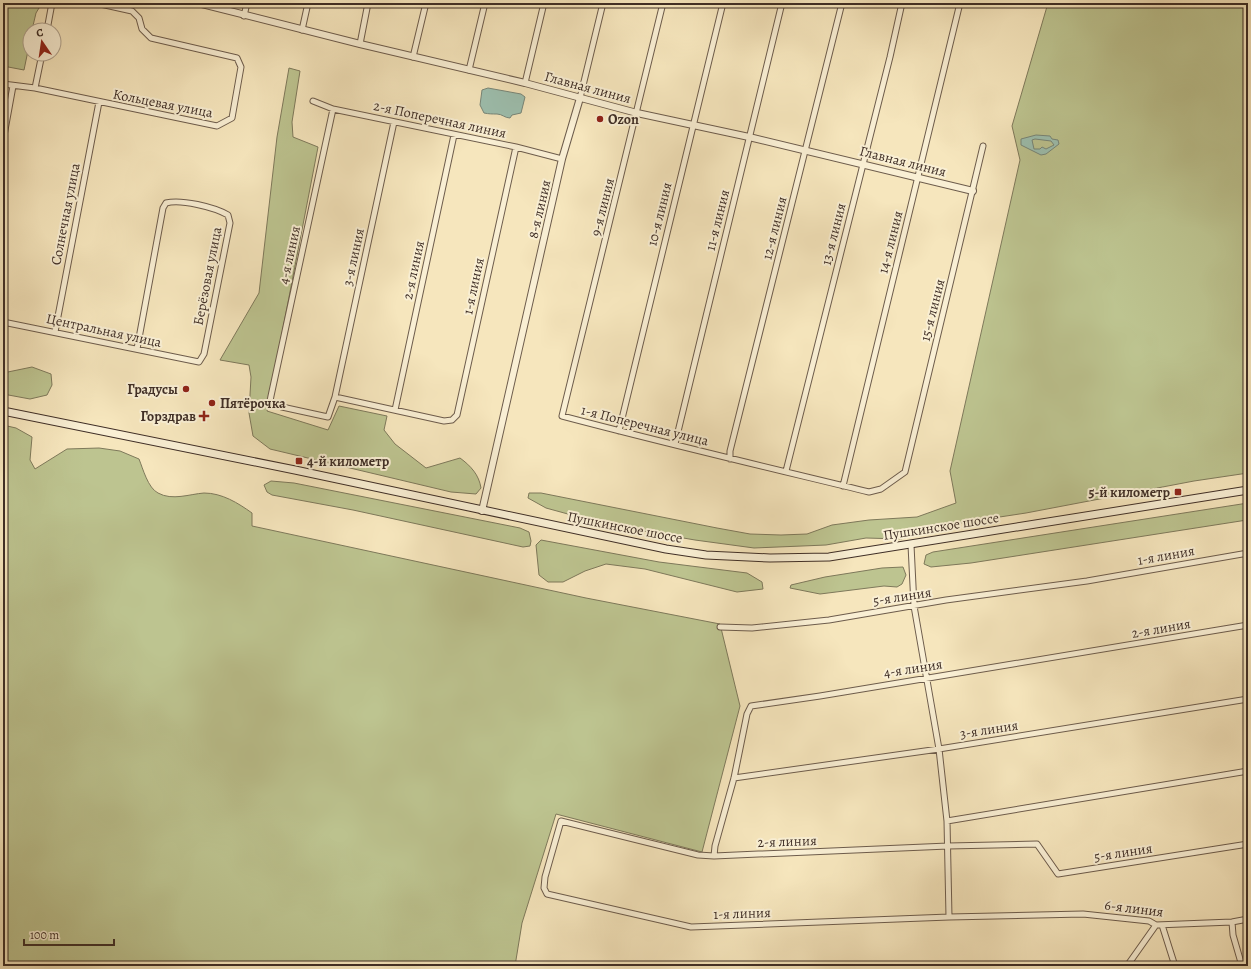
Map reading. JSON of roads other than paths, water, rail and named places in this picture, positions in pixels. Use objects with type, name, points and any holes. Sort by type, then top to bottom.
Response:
[{"type":"main road","name":"Пушкинское шоссе","points":[[3,411],[295,470],[659,548],[706,555],[770,558],[829,557],[1248,490]]},
{"type":"street","points":[[48,22],[52,3]]},
{"type":"street","name":"Кольцевая улица","points":[[3,84],[36,88],[216,126],[232,118],[241,68],[237,58],[151,38],[142,29],[139,18],[132,11],[96,3]]},
{"type":"street","name":"Главная линия","points":[[198,3],[244,16],[524,83],[637,113],[749,137],[973,191]]},
{"type":"street","points":[[244,16],[247,3]]},
{"type":"street","points":[[302,30],[308,3]]},
{"type":"street","points":[[360,44],[368,3]]},
{"type":"street","points":[[413,57],[426,3]]},
{"type":"street","points":[[469,70],[485,3]]},
{"type":"street","points":[[524,83],[544,3]]},
{"type":"street","name":"8-я линия","points":[[482,511],[562,159],[580,98],[603,3]]},
{"type":"street","name":"9-я линия","points":[[562,416],[663,3]]},
{"type":"street","name":"10-я линия","points":[[619,431],[723,3]]},
{"type":"street","name":"11-я линия","points":[[675,444],[782,3]]},
{"type":"street","name":"12-я линия","points":[[730,459],[732,443],[842,3]]},
{"type":"street","name":"13-я линия","points":[[786,471],[902,3]]},
{"type":"street","name":"14-я линия","points":[[843,486],[960,3]]},
{"type":"street","points":[[36,88],[41,62]]},
{"type":"street","points":[[3,141],[13,86]]},
{"type":"street","name":"2-я Поперечная линия","points":[[313,101],[333,109],[516,147],[562,159]]},
{"type":"street","name":"Солнечная улица","points":[[55,332],[100,102]]},
{"type":"street","name":"4-я линия","points":[[274,405],[270,402],[271,396],[333,109]]},
{"type":"street","name":"3-я линия","points":[[274,405],[328,417],[335,397],[394,122]]},
{"type":"street","name":"2-я линия","points":[[394,410],[454,135]]},
{"type":"street","name":"15-я линия","points":[[899,478],[905,472],[983,146]]},
{"type":"street","name":"1-я линия","points":[[394,410],[444,421],[452,420],[457,415],[516,147]]},
{"type":"street","name":"Берёзовая улица","points":[[137,349],[163,208],[166,203],[174,201],[220,210],[228,215],[230,223],[204,354],[199,362]]},
{"type":"street","name":"Центральная улица","points":[[3,322],[199,362]]},
{"type":"street","points":[[335,397],[394,410]]},
{"type":"street","name":"1-я Поперечная улица","points":[[562,416],[675,444],[723,458],[786,471],[869,492],[881,489],[899,478]]},
{"type":"street","points":[[911,545],[914,606],[939,749],[947,821],[949,917]]},
{"type":"street","name":"1-я линия","points":[[1087,581],[1248,553]]},
{"type":"street","name":"5-я линия","points":[[720,627],[752,628],[791,624],[1087,581]]},
{"type":"street","name":"2-я линия","points":[[1078,654],[1248,625]]},
{"type":"street","name":"4-я линия","points":[[734,778],[747,714],[751,706],[1078,654]]},
{"type":"street","name":"3-я линия","points":[[734,778],[939,749],[1248,699]]},
{"type":"street","points":[[947,821],[1248,771]]},
{"type":"street","points":[[714,856],[715,846],[734,778]]},
{"type":"street","name":"2-я линия","points":[[561,821],[698,855],[714,856],[948,846],[1017,845]]},
{"type":"street","name":"1-я линия","points":[[561,821],[545,877],[544,888],[547,894],[691,927],[949,917],[1017,916]]},
{"type":"street","name":"5-я линия","points":[[1017,845],[1037,844],[1058,874],[1248,844]]},
{"type":"street","name":"6-я линия","points":[[1017,916],[1083,914],[1149,921],[1156,925],[1232,922],[1248,918]]},
{"type":"street","points":[[1232,922],[1233,935],[1242,966]]},
{"type":"street","points":[[1127,966],[1156,925]]},
{"type":"street","points":[[1162,925],[1175,966]]},
{"type":"place","name":"Ozon","points":[[600,119]]},
{"type":"place","name":"Градусы","points":[[186,389]]},
{"type":"place","name":"Пятёрочка","points":[[212,403]]},
{"type":"place","name":"Горздрав","points":[[204,416]]},
{"type":"place","name":"4-й километр","points":[[299,461]]},
{"type":"place","name":"5-й километр","points":[[1178,492]]}]
